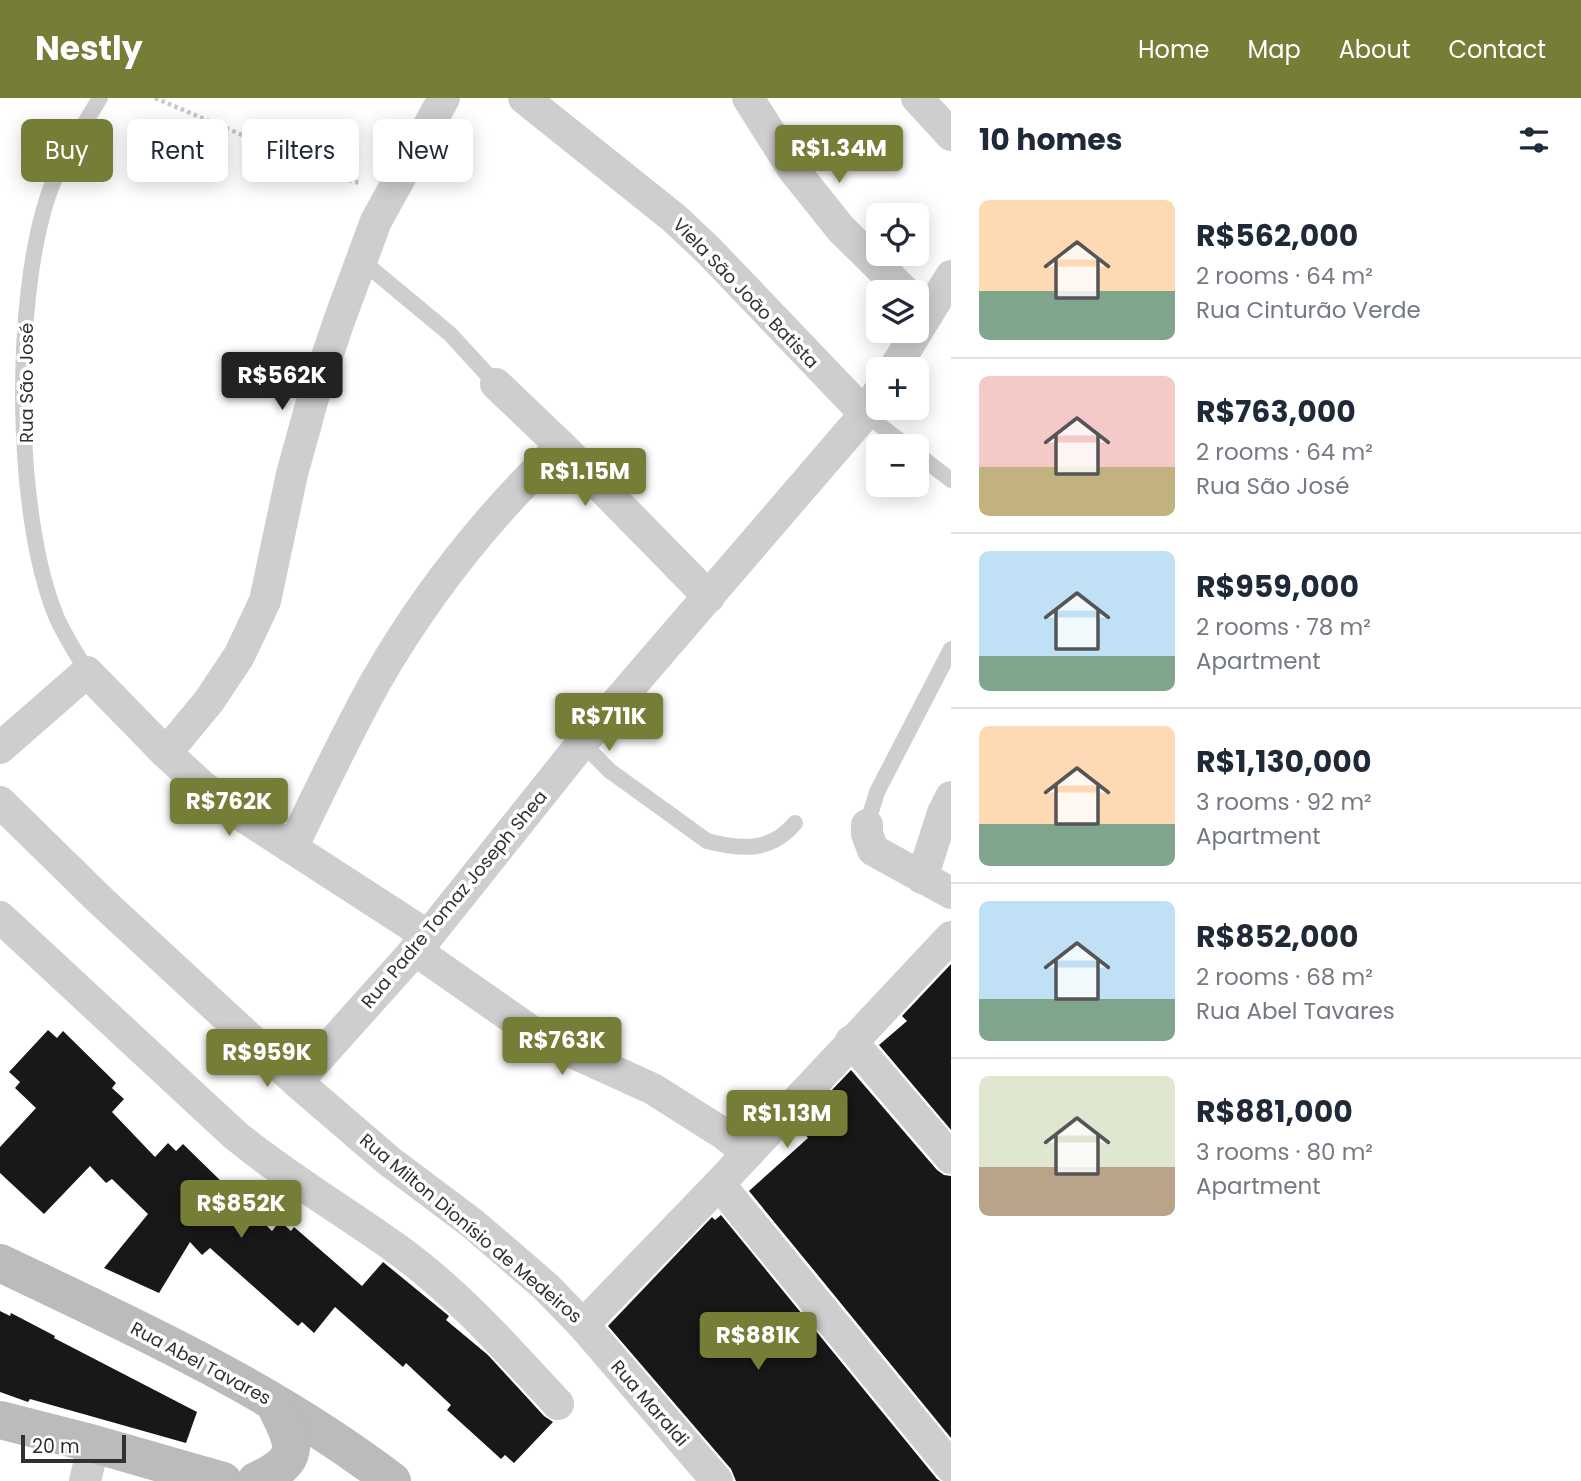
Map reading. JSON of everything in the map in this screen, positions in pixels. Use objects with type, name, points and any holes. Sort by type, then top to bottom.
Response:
[{"type":"main road","name":"Rua Abel Tavares","points":[[0,1263],[170,1344],[274,1403],[377,1477]]},
{"type":"main road","points":[[256,1481],[283,1467],[290,1452],[290,1434],[274,1403]]},
{"type":"main road","points":[[0,1420],[223,1481]]},
{"type":"street","points":[[166,753],[209,701],[239,656],[265,601],[281,524],[313,398],[361,260],[376,221],[444,98]]},
{"type":"street","name":"Viela São João Batista","points":[[524,98],[674,218],[866,397]]},
{"type":"street","points":[[748,98],[793,169],[841,229],[893,280]]},
{"type":"street","points":[[918,98],[951,135]]},
{"type":"street","points":[[929,302],[951,276]]},
{"type":"street","points":[[496,384],[561,446],[709,597]]},
{"type":"street","name":"Rua Padre Tomaz Joseph Shea","points":[[297,1082],[421,943],[582,743],[866,410]]},
{"type":"street","points":[[292,848],[335,759],[394,651],[492,516],[561,446]]},
{"type":"street","points":[[0,748],[87,672]]},
{"type":"street","name":"Rua São José","points":[[87,672],[201,785],[421,943],[541,1038],[653,1089],[724,1134],[748,1153]]},
{"type":"street","points":[[922,878],[943,813],[951,797]]},
{"type":"street","name":"Rua Milton Dionísio de Medeiros","points":[[0,802],[101,901],[297,1082],[389,1161],[511,1256],[583,1325],[951,937]]},
{"type":"street","points":[[867,825],[867,834],[873,850],[951,893]]},
{"type":"street","points":[[0,917],[256,1152],[397,1249],[446,1287],[558,1404]]},
{"type":"street","points":[[852,1041],[951,1158]]},
{"type":"street","points":[[719,1184],[951,1467]]},
{"type":"street","name":"Rua Maraldi","points":[[583,1325],[717,1481]]},
{"type":"street","points":[[85,1481],[94,1444]]},
{"type":"lane","name":"Rua São José","points":[[87,672],[56,616],[41,563],[30,501],[24,422],[24,336],[35,246],[48,194],[100,98]]},
{"type":"lane","points":[[361,260],[450,334],[496,384]]},
{"type":"lane","points":[[885,420],[897,434]]},
{"type":"lane","points":[[929,463],[951,480]]},
{"type":"lane","points":[[867,825],[877,792],[951,649]]},
{"type":"lane","points":[[582,743],[610,771],[707,841],[725,846],[765,844],[782,838],[795,823]]},
{"type":"path","points":[[155,98],[351,181],[393,188]]},
{"type":"building","points":[[951,964],[951,1130],[879,1045],[907,1021],[902,1016]]},
{"type":"building","points":[[48,1030],[57,1038],[63,1031],[116,1083],[112,1088],[124,1099],[112,1112],[155,1157],[168,1143],[176,1151],[183,1144],[272,1231],[280,1221],[291,1231],[294,1227],[362,1286],[383,1262],[449,1316],[446,1320],[488,1355],[544,1416],[553,1422],[514,1463],[505,1455],[501,1459],[447,1410],[451,1405],[406,1363],[403,1367],[335,1307],[314,1333],[302,1322],[298,1326],[210,1248],[202,1255],[190,1242],[159,1293],[104,1268],[148,1214],[112,1179],[106,1183],[90,1166],[44,1214],[0,1173],[0,1147],[36,1108],[15,1088],[20,1082],[9,1072]]},
{"type":"building","points":[[851,1070],[937,1170],[951,1176],[951,1438],[749,1191],[808,1138],[803,1131],[821,1117],[814,1109]]},
{"type":"building","points":[[721,1215],[940,1481],[736,1481],[731,1469],[608,1326],[712,1217],[715,1220]]},
{"type":"building","points":[[0,1311],[10,1316],[11,1313],[197,1412],[186,1443],[30,1399],[28,1402],[0,1392]]}]
